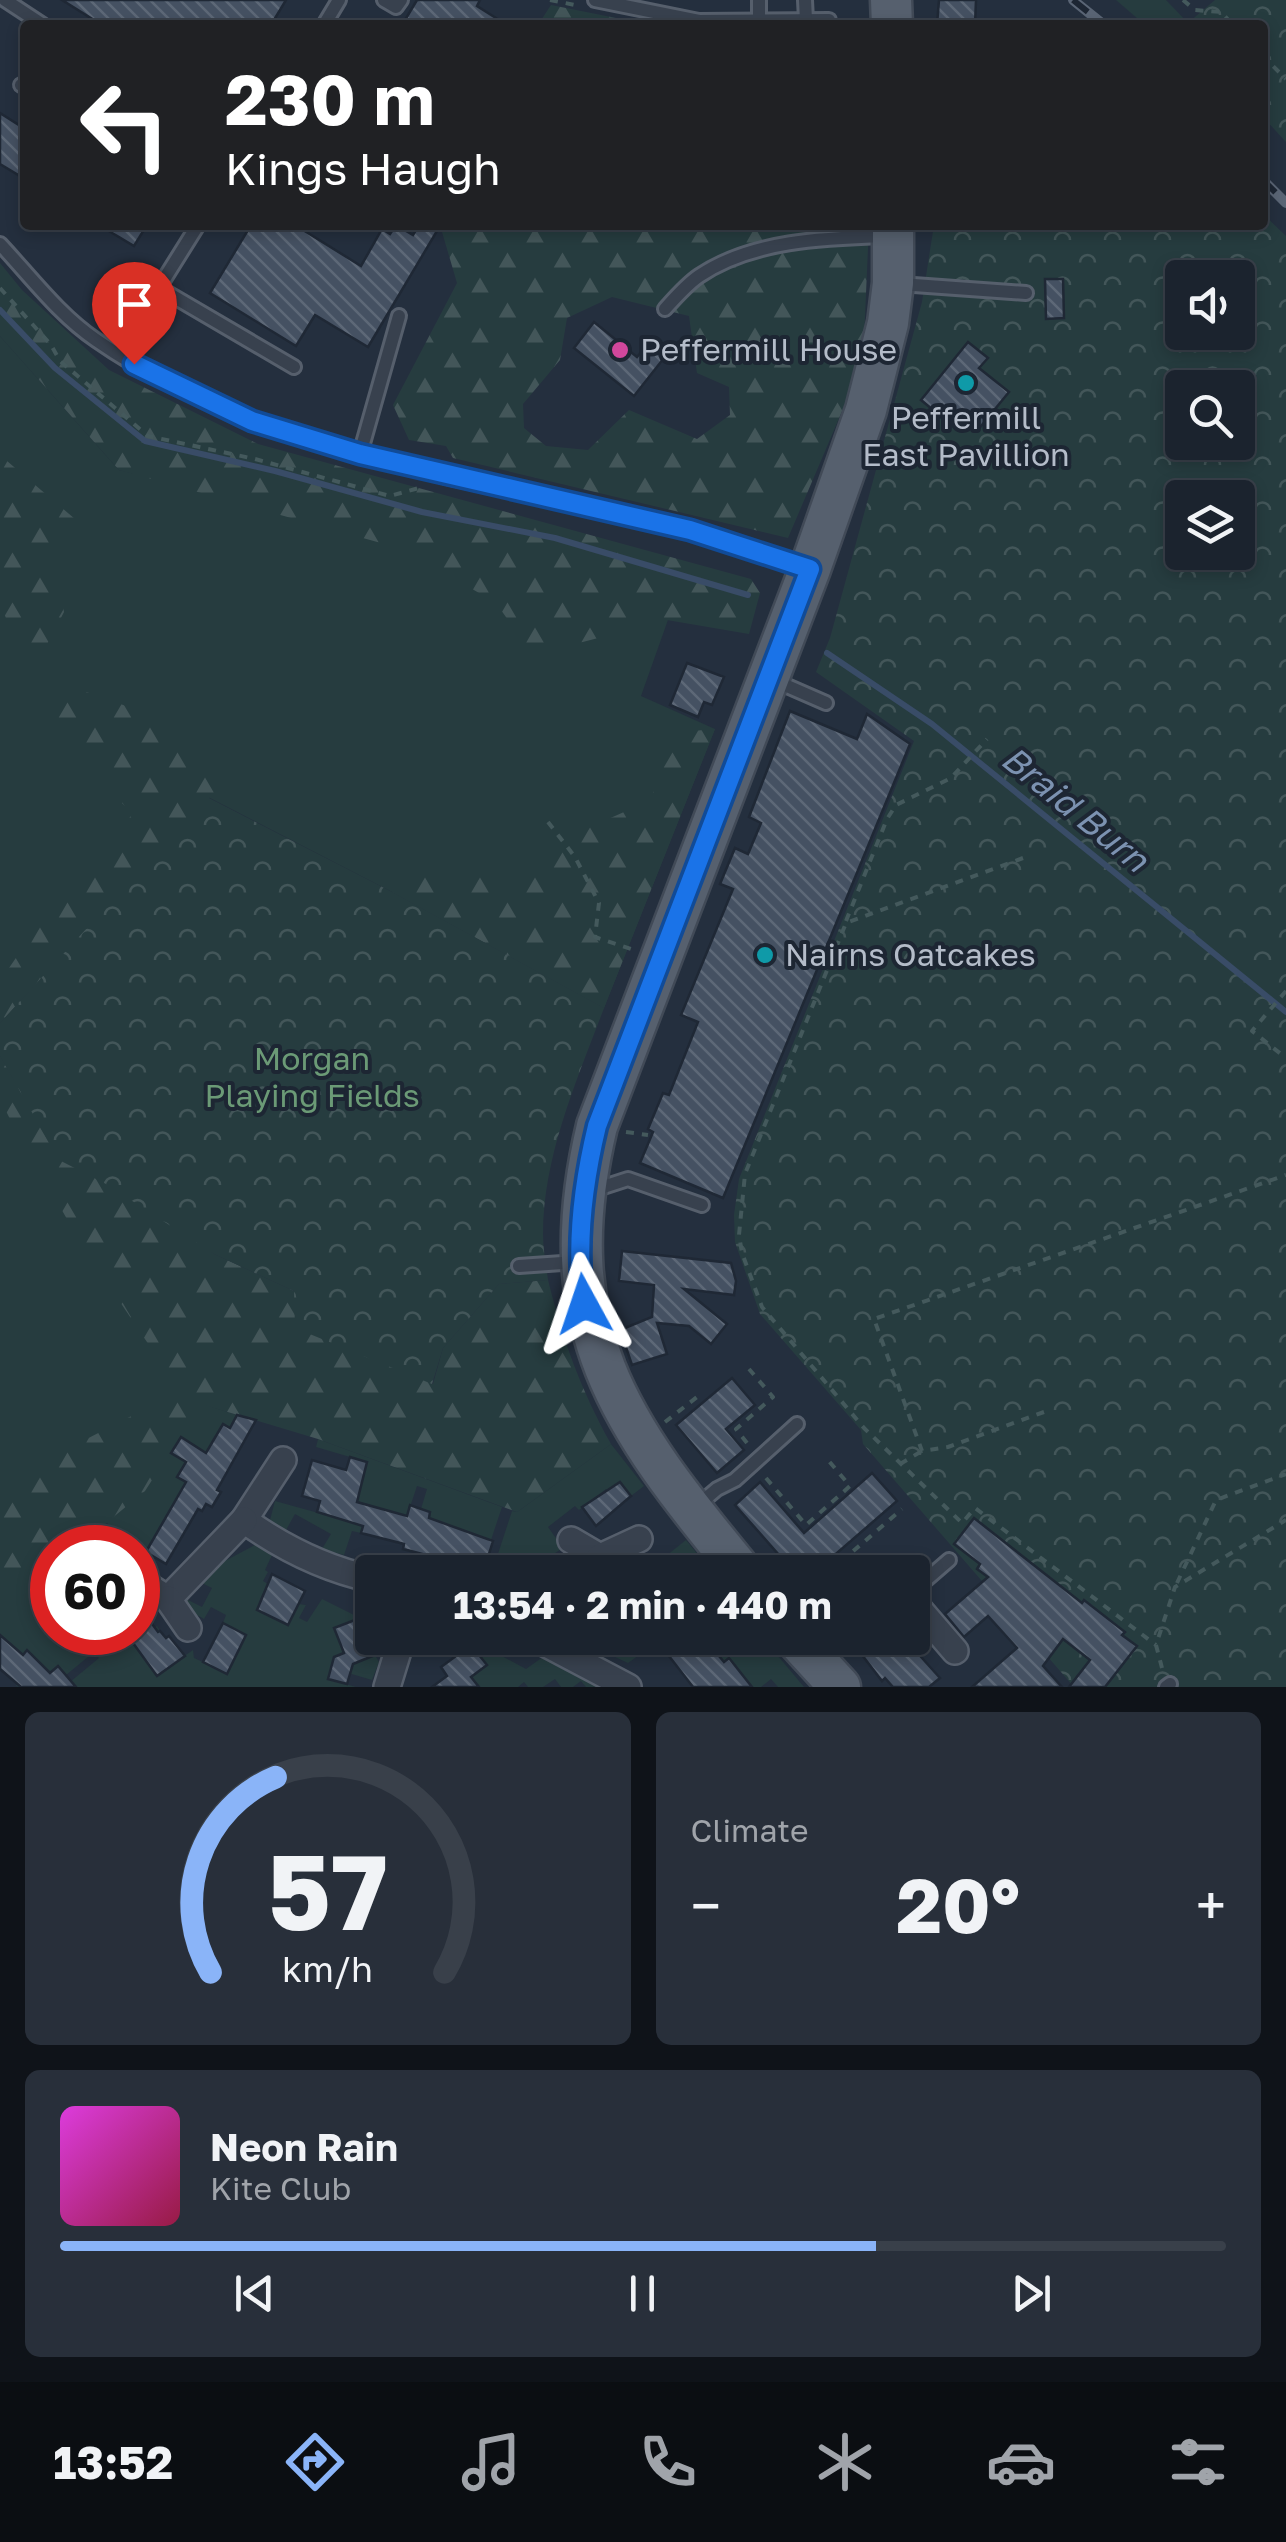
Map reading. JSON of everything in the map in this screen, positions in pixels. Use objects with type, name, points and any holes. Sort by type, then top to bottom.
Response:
[{"type":"main road","points":[[728,1555],[642,1440],[599,1355],[586,1314],[580,1262],[584,1193],[597,1126],[810,569],[866,410],[888,323],[893,231]]},
{"type":"main road","points":[[811,1655],[840,1687]]},
{"type":"street","points":[[168,1599],[244,1520],[284,1460]]},
{"type":"street","points":[[244,1520],[322,1564],[355,1573]]},
{"type":"street","points":[[612,1555],[639,1538]]},
{"type":"street","points":[[570,1540],[586,1555]]},
{"type":"street","points":[[160,1594],[188,1628]]},
{"type":"street","points":[[930,1622],[956,1650]]},
{"type":"street","points":[[386,1687],[396,1655]]},
{"type":"street","points":[[574,1655],[628,1687]]},
{"type":"lane","points":[[5,0],[35,20]]},
{"type":"lane","points":[[384,0],[396,7],[401,0]]},
{"type":"lane","points":[[595,0],[694,20]]},
{"type":"lane","points":[[759,0],[759,20],[828,20]]},
{"type":"lane","points":[[805,0],[806,20]]},
{"type":"lane","points":[[118,354],[195,230]]},
{"type":"lane","points":[[664,308],[698,276],[742,255],[797,242],[893,231]]},
{"type":"lane","points":[[0,244],[58,307],[94,339],[189,392],[252,421],[360,454],[690,530],[810,569]]},
{"type":"lane","points":[[893,283],[1026,293]]},
{"type":"lane","points":[[159,288],[294,367]]},
{"type":"lane","points":[[360,454],[399,316]]},
{"type":"lane","points":[[768,678],[826,702]]},
{"type":"lane","points":[[584,1193],[628,1179],[702,1205]]},
{"type":"lane","points":[[518,1266],[580,1262]]},
{"type":"lane","points":[[692,1511],[797,1424]]},
{"type":"lane","points":[[930,1576],[949,1560]]},
{"type":"path","points":[[1184,0],[1195,10],[1221,12],[1228,20]]},
{"type":"path","points":[[1268,61],[1286,79]]},
{"type":"path","points":[[0,288],[52,345],[60,361],[148,436],[390,496],[424,487]]},
{"type":"path","points":[[987,739],[952,778],[896,805],[887,819],[744,1174],[742,1254],[762,1307],[864,1428],[962,1523],[974,1508],[1156,1645]]},
{"type":"path","points":[[548,822],[575,856],[599,903],[595,937],[660,958]]},
{"type":"path","points":[[846,922],[1023,858]]},
{"type":"path","points":[[1286,990],[1252,1031],[1286,1058]]},
{"type":"path","points":[[922,1451],[874,1319],[1286,1176]]},
{"type":"path","points":[[749,1369],[773,1397],[736,1429],[806,1525],[850,1486],[828,1460]]},
{"type":"path","points":[[642,1440],[697,1397]]},
{"type":"path","points":[[900,1464],[922,1451],[948,1447],[1044,1412]]},
{"type":"path","points":[[1168,1685],[1156,1645],[1175,1587],[1216,1500],[1286,1474]]},
{"type":"path","points":[[849,1555],[902,1509]]},
{"type":"path","points":[[1175,1587],[1286,1520]]},
{"type":"green space","points":[[1116,0],[1166,0],[1185,20],[1139,20]]},
{"type":"green space","points":[[1215,0],[1286,0],[1286,142],[1268,122],[1268,20],[1192,20]]},
{"type":"green space","points":[[551,5],[626,20],[541,20]]},
{"type":"green space","points":[[1268,219],[1286,236],[1286,1687],[1074,1687],[863,1444],[861,1430],[760,1314],[735,1242],[739,1179],[914,741],[816,672],[830,638],[922,302],[933,230],[1268,230]]},
{"type":"green space","points":[[441,230],[869,230],[863,362],[788,538],[453,458],[446,446],[409,440],[393,405],[457,283]],"holes":[[[612,297],[689,316],[697,373],[729,387],[730,415],[697,439],[629,410],[588,450],[546,446],[524,428],[523,404],[560,360],[567,318]]]},
{"type":"green space","points":[[0,263],[22,290],[109,370],[258,444],[751,579],[760,593],[749,634],[667,620],[533,655],[496,603],[406,550],[119,470],[0,336]]},
{"type":"green space","points":[[0,336],[119,470],[674,603],[641,696],[715,729],[604,1008],[208,797],[0,1023]]},
{"type":"green space","points":[[0,455],[82,525],[55,566],[64,612],[43,652],[15,641],[0,603]]},
{"type":"green space","points":[[78,689],[157,717],[221,785],[0,1023],[0,981],[71,878],[133,814],[64,745],[46,698]]},
{"type":"green space","points":[[715,729],[604,1008],[392,892],[390,870],[516,876],[570,836],[651,800],[670,733]]},
{"type":"green space","name":"Morgan Playing Fields","points":[[207,797],[604,1008],[563,1119],[549,1176],[543,1234],[548,1280],[499,1284],[443,1348],[432,1384],[295,1328],[294,1291],[214,1254],[106,1184],[59,1160],[0,1056],[0,1023]]},
{"type":"green space","points":[[0,1056],[200,1403],[237,1415],[230,1428],[222,1425],[206,1453],[180,1438],[171,1453],[189,1464],[177,1477],[186,1482],[160,1526],[30,1525],[30,1653],[27,1651],[23,1655],[0,1635]]},
{"type":"green space","points":[[0,1056],[15,1082],[214,1254],[294,1291],[433,1384],[443,1348],[499,1284],[548,1280],[574,1365],[611,1444],[517,1512],[318,1439],[201,1404],[145,1491],[104,1525],[30,1525],[30,1583],[23,1575],[0,1597],[0,1506],[73,1446],[180,1391],[83,1247],[0,1099]]},
{"type":"green space","points":[[318,1439],[502,1507],[491,1540],[463,1530],[454,1555],[442,1555],[449,1525],[429,1518],[430,1512],[421,1509],[427,1489],[417,1486],[398,1543],[391,1541],[398,1514],[361,1533],[352,1531],[344,1555],[322,1549],[331,1534],[295,1514],[286,1530],[270,1520],[275,1501],[333,1517],[367,1462],[316,1447]]},
{"type":"green space","points":[[611,1444],[644,1486],[631,1496],[621,1482],[613,1488],[624,1502],[620,1505],[606,1489],[579,1510],[575,1506],[548,1527],[563,1548],[552,1555],[498,1555],[512,1511],[517,1512]]},
{"type":"green space","points":[[686,1540],[698,1555],[667,1555]]},
{"type":"green space","points":[[255,1545],[272,1555],[263,1581],[268,1584],[260,1599],[306,1605],[299,1618],[307,1622],[322,1599],[355,1616],[355,1620],[335,1628],[344,1653],[338,1656],[350,1665],[375,1655],[379,1662],[372,1680],[331,1668],[328,1679],[356,1687],[64,1687],[99,1658],[96,1655],[142,1655],[156,1676],[193,1650],[194,1658],[227,1673],[246,1635],[223,1623],[226,1615],[211,1607],[204,1619],[192,1612],[186,1599],[202,1607],[212,1588],[200,1582],[225,1561]]},
{"type":"green space","points":[[32,1655],[90,1655],[66,1675],[59,1666],[50,1673],[45,1667],[20,1687],[16,1686],[37,1659]]},
{"type":"green space","points":[[500,1655],[526,1669],[549,1655],[603,1687],[586,1687],[581,1681],[573,1687],[561,1687],[555,1679],[543,1687],[528,1687],[524,1682],[518,1687],[479,1687],[471,1677],[487,1666],[480,1656]]},
{"type":"green space","points":[[611,1655],[639,1655],[628,1663]]},
{"type":"green space","points":[[713,1655],[777,1655],[804,1687],[778,1687],[771,1679],[761,1687],[733,1687],[725,1677],[737,1668],[729,1658],[696,1684]]},
{"type":"building","points":[[62,0],[286,0],[274,20],[94,20]]},
{"type":"building","points":[[417,0],[480,0],[477,6],[499,20],[405,20]]},
{"type":"building","points":[[939,0],[976,0],[975,20],[937,20]]},
{"type":"building","points":[[0,113],[20,126],[20,176],[0,164]]},
{"type":"building","points":[[107,230],[144,230],[134,246]]},
{"type":"building","points":[[248,230],[303,230],[361,266],[381,230],[390,234],[393,230],[404,230],[413,235],[416,230],[437,231],[368,347],[315,315],[296,346],[210,293]]},
{"type":"building","points":[[1045,279],[1063,279],[1064,318],[1046,319]]},
{"type":"building","points":[[594,322],[637,357],[648,344],[664,358],[634,396],[574,348]]},
{"type":"building","name":"Peffermill East Pavillion","points":[[968,342],[988,358],[979,368],[1009,392],[977,431],[951,410],[944,419],[921,400]]},
{"type":"building","points":[[687,663],[724,677],[712,705],[704,702],[698,717],[670,705]]},
{"type":"building","name":"Nairns Oatcakes","points":[[790,711],[857,739],[867,714],[910,744],[723,1198],[640,1163],[653,1132],[648,1129],[663,1093],[669,1095],[698,1022],[681,1015],[733,889],[720,884],[735,848],[748,854],[761,823],[749,817]]},
{"type":"building","points":[[622,1251],[731,1263],[736,1281],[734,1295],[684,1289],[727,1324],[711,1344],[689,1326],[657,1323],[667,1354],[632,1365],[620,1330],[652,1317],[654,1285],[619,1281]]},
{"type":"building","points":[[732,1378],[755,1405],[726,1429],[744,1450],[717,1473],[676,1425]]},
{"type":"building","points":[[237,1415],[256,1420],[217,1490],[221,1492],[212,1507],[206,1504],[202,1511],[198,1509],[166,1564],[160,1560],[160,1528],[186,1482],[177,1477],[186,1462],[171,1453],[181,1437],[206,1453],[223,1424],[230,1428]]},
{"type":"building","points":[[350,1457],[367,1462],[357,1502],[407,1516],[410,1505],[430,1512],[429,1518],[493,1541],[489,1555],[426,1555],[403,1549],[404,1544],[361,1533],[363,1526],[317,1512],[320,1501],[302,1496],[312,1460],[346,1470]]},
{"type":"building","points":[[872,1473],[897,1501],[835,1555],[779,1555],[735,1505],[760,1482],[804,1533]]},
{"type":"building","points":[[620,1482],[631,1496],[596,1526],[582,1507]]},
{"type":"building","points":[[974,1518],[1125,1632],[1122,1635],[1137,1646],[1105,1687],[1069,1687],[1090,1660],[1063,1639],[1043,1666],[1062,1687],[972,1687],[1017,1648],[988,1616],[964,1637],[945,1614],[988,1577],[977,1569],[980,1564],[954,1544]]},
{"type":"building","points":[[272,1574],[305,1591],[288,1625],[257,1610]]},
{"type":"building","points":[[355,1620],[355,1655],[375,1655],[353,1664],[347,1684],[328,1679],[334,1657],[344,1653],[334,1628]]},
{"type":"building","points":[[223,1623],[246,1635],[227,1674],[203,1662]]},
{"type":"building","points":[[160,1631],[185,1656],[157,1676],[142,1655],[160,1655]]},
{"type":"building","points":[[0,1635],[23,1655],[27,1650],[50,1673],[58,1666],[76,1687],[21,1687],[0,1669]]},
{"type":"building","points":[[457,1655],[479,1655],[487,1665],[471,1677],[479,1687],[432,1687],[447,1676],[441,1667]]},
{"type":"building","points":[[668,1655],[718,1655],[724,1662],[729,1658],[752,1687],[693,1687]]},
{"type":"building","points":[[862,1655],[919,1655],[940,1678],[929,1687],[893,1687],[885,1678],[882,1681]]},
{"type":"waterway","name":"Braid Burn","points":[[0,310],[55,368],[145,441],[275,471],[422,512],[555,538],[748,595]]},
{"type":"waterway","name":"Braid Burn","points":[[827,653],[932,724],[1286,1012]]},
{"type":"railway","points":[[1073,0],[1098,20]]},
{"type":"railway","points":[[1268,185],[1286,203]]},
{"type":"place","name":"Peffermill House","points":[[620,350]]},
{"type":"place","name":"Peffermill East Pavillion","points":[[966,383]]},
{"type":"place","name":"Nairns Oatcakes","points":[[765,955]]},
{"type":"route","points":[[134,364],[252,421],[360,454],[690,530],[810,569],[597,1126],[584,1193],[580,1262],[584,1304]]}]
